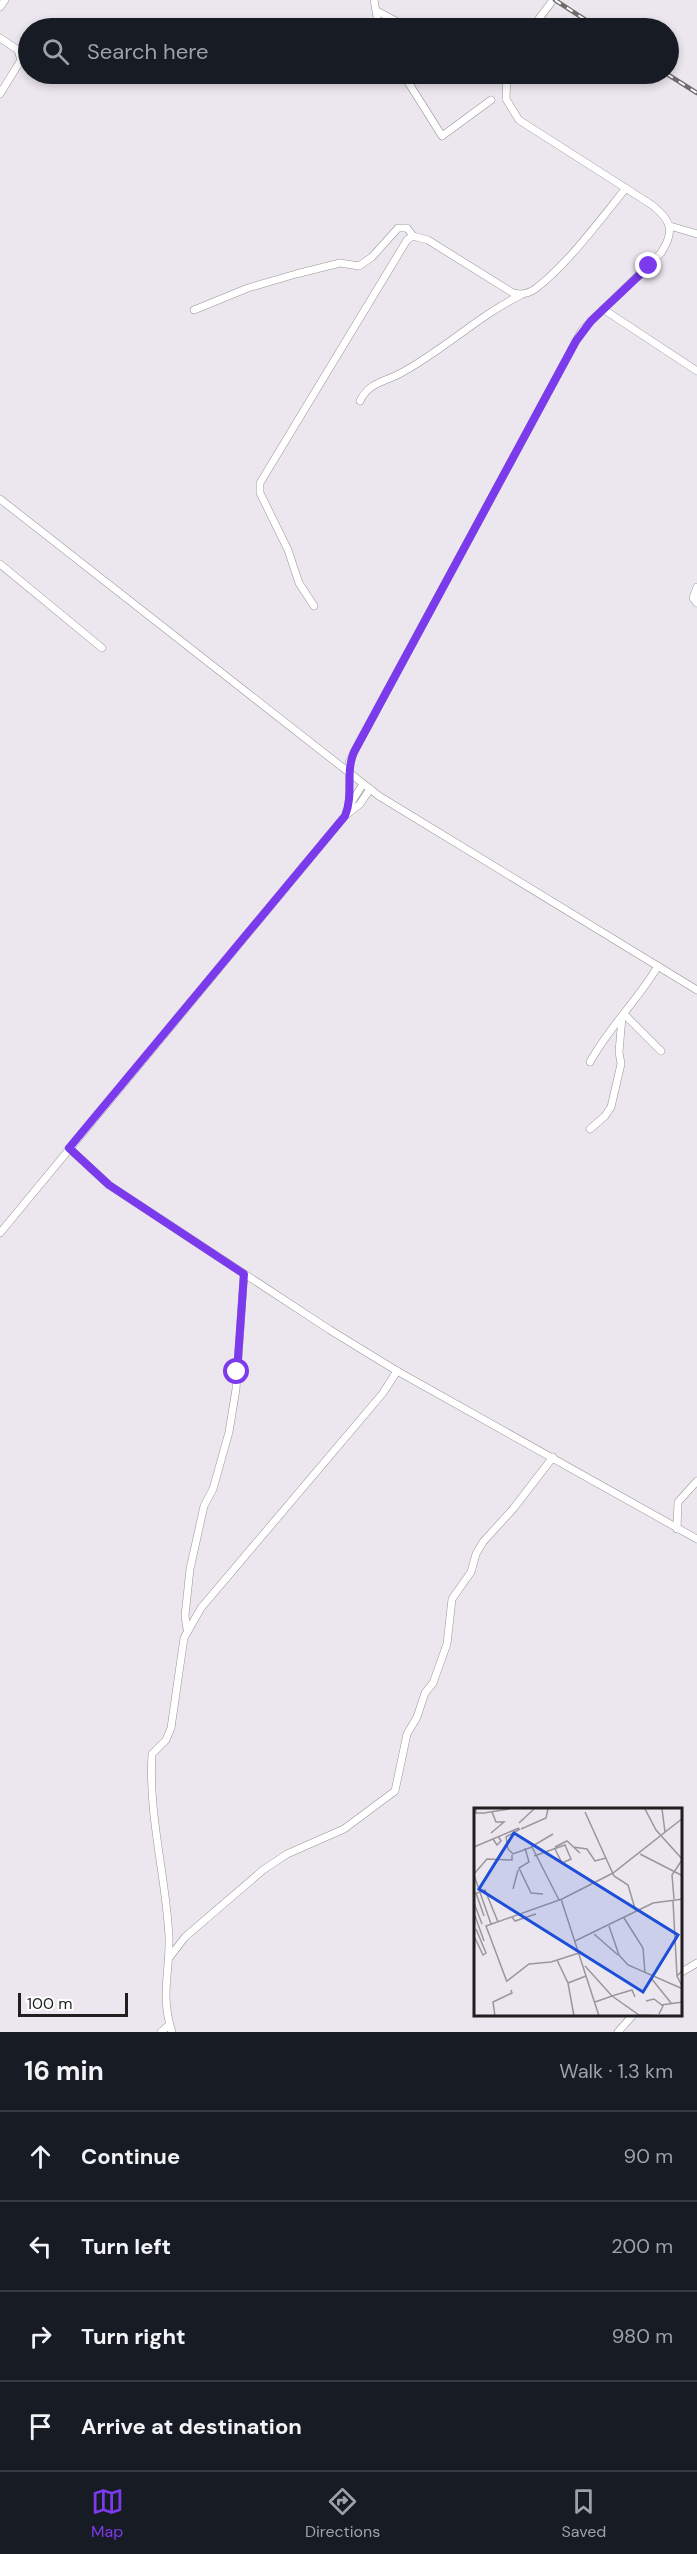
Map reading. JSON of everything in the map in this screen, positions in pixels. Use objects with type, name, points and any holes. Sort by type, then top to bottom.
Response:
[{"type":"street","points":[[0,7],[5,0]]},
{"type":"street","points":[[374,0],[378,18]]},
{"type":"street","points":[[539,18],[553,0]]},
{"type":"street","points":[[377,11],[390,18]]},
{"type":"street","points":[[0,38],[18,50]]},
{"type":"street","points":[[0,94],[18,65]]},
{"type":"street","points":[[409,84],[442,136],[491,100]]},
{"type":"street","points":[[349,806],[349,763],[354,752],[582,330],[661,253],[670,239],[670,226],[665,215],[519,120],[506,99],[507,84]]},
{"type":"street","points":[[360,401],[369,387],[423,361],[490,310],[535,289],[626,188]]},
{"type":"street","points":[[670,226],[697,234]]},
{"type":"street","points":[[194,310],[248,288],[296,274],[340,263],[359,266],[372,257],[398,228],[407,228],[413,236],[428,240],[513,292],[521,294]]},
{"type":"street","points":[[314,606],[299,583],[288,550],[260,493],[260,483],[401,248],[413,236]]},
{"type":"street","points":[[603,309],[697,371]]},
{"type":"street","points":[[0,499],[379,796],[697,990]]},
{"type":"street","points":[[0,564],[102,648]]},
{"type":"street","points":[[697,587],[693,598],[697,603]]},
{"type":"street","points":[[345,816],[363,784]]},
{"type":"street","points":[[360,804],[370,789]]},
{"type":"street","points":[[0,1233],[345,816],[360,804],[379,796]]},
{"type":"street","points":[[590,1062],[605,1037],[644,990],[658,966]]},
{"type":"street","points":[[623,1016],[661,1051]]},
{"type":"street","points":[[590,1129],[605,1116],[611,1107],[621,1065],[619,1052],[623,1016]]},
{"type":"street","points":[[69,1148],[109,1185],[397,1371],[697,1539]]},
{"type":"street","points":[[188,1629],[185,1616],[190,1569],[204,1506],[213,1489],[229,1432],[236,1389],[244,1274]]},
{"type":"street","points":[[162,2032],[170,2028],[164,1993],[168,1959],[167,1913],[151,1789],[151,1762],[152,1755],[166,1740],[171,1728],[180,1651],[188,1629],[201,1608],[383,1393],[397,1371]]},
{"type":"street","points":[[168,1959],[185,1937],[263,1870],[286,1854],[344,1829],[395,1791],[407,1734],[417,1717],[425,1693],[433,1683],[447,1644],[452,1599],[474,1566],[476,1554],[483,1542],[513,1509],[553,1457]]},
{"type":"street","points":[[677,1529],[678,1502],[697,1481]]},
{"type":"street","points":[[682,1972],[697,1963]]},
{"type":"street","points":[[618,2032],[631,2017]]},
{"type":"railway","points":[[555,0],[583,18]]},
{"type":"railway","points":[[679,82],[697,93]]},
{"type":"route","points":[[237,1372],[244,1274],[109,1185],[69,1148],[345,816],[351,800],[349,763],[354,752],[582,330],[649,266]]}]
